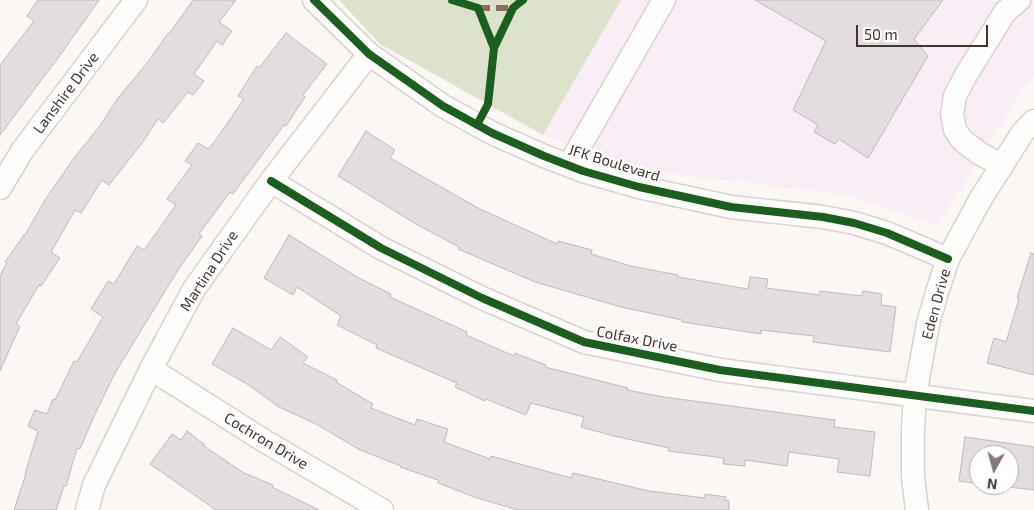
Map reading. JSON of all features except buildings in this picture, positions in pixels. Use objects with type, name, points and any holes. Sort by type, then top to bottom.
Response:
[{"type":"street","name":"Lanshire Drive","points":[[0,188],[22,151],[136,0]]},
{"type":"street","name":"JFK Boulevard","points":[[314,0],[369,54],[443,106],[492,133],[569,165],[639,187],[731,207],[823,217],[854,223],[887,233],[948,258]]},
{"type":"street","points":[[569,165],[664,0]]},
{"type":"street","points":[[1001,165],[979,154],[962,140],[955,130],[952,114],[955,96],[966,75],[1005,12],[1019,0]]},
{"type":"street","name":"Martina Drive","points":[[88,510],[94,485],[151,369],[194,289],[271,181],[369,54]]},
{"type":"street","name":"Eden Drive","points":[[917,510],[913,428],[915,395],[928,324],[948,258],[1001,165],[1023,132],[1034,121]]},
{"type":"street","name":"Colfax Drive","points":[[271,181],[381,248],[482,298],[584,342],[720,370],[1034,411]]},
{"type":"street","name":"Cochron Drive","points":[[151,369],[266,442],[382,510]]},
{"type":"shaded area","points":[[621,0],[1034,0],[1034,77],[1029,81],[937,226],[841,194],[631,169],[543,135]]},
{"type":"green space","points":[[339,0],[621,0],[543,135],[380,44]]},
{"type":"marked path","points":[[478,8],[513,8]]},
{"type":"cycle path","points":[[314,0],[369,54],[443,106],[492,133],[544,156],[583,171],[639,187],[731,207],[823,217],[854,223],[887,233],[948,259]]},
{"type":"cycle path","points":[[452,0],[478,8],[494,48],[513,8],[523,0]]},
{"type":"cycle path","points":[[477,125],[488,104],[494,48]]},
{"type":"cycle path","points":[[271,181],[381,248],[482,298],[584,342],[720,370],[1034,411]]}]
